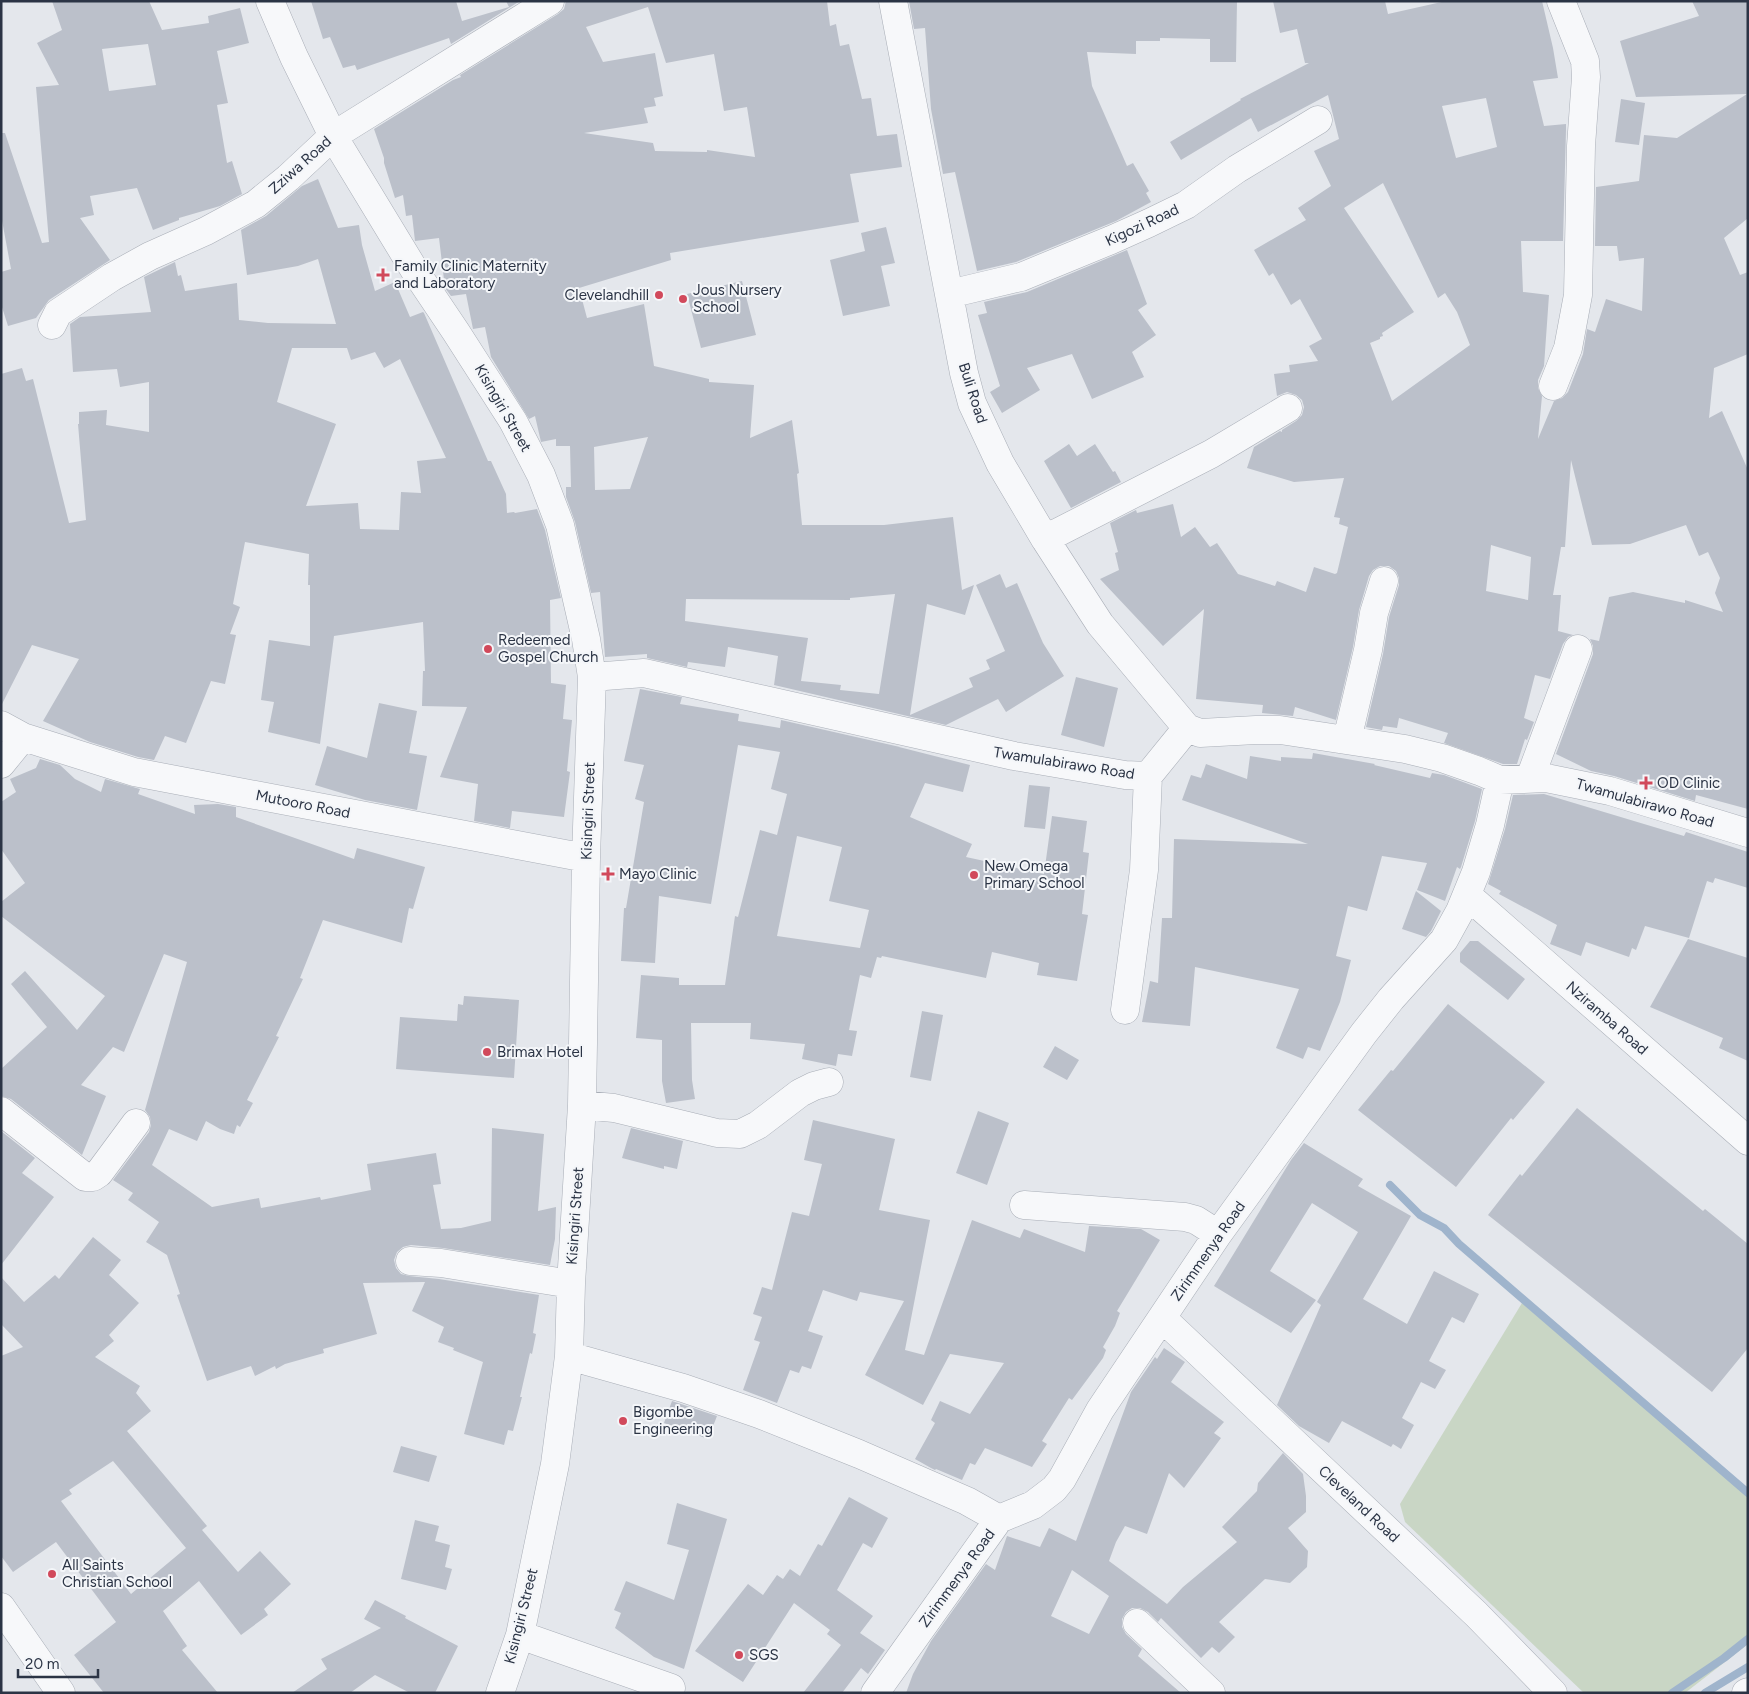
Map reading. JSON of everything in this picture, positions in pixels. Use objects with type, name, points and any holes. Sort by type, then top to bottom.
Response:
[{"type":"street","name":"Kisingiri Street","points":[[270,1],[294,57],[332,136],[415,271],[513,421],[541,475],[560,525],[586,639],[592,677],[586,858],[582,1105],[571,1284],[569,1356],[554,1464],[520,1635],[500,1693]]},
{"type":"street","name":"Zziwa Road","points":[[52,325],[58,313],[112,277],[150,256],[213,228],[256,204],[288,178],[332,136],[550,1]]},
{"type":"street","name":"Buli Road","points":[[893,1],[948,294],[972,403],[1000,463],[1045,539],[1100,624],[1187,728]]},
{"type":"street","points":[[1553,386],[1568,348],[1578,295],[1581,146],[1586,77],[1585,61],[1562,1]]},
{"type":"street","name":"Kigozi Road","points":[[948,294],[1021,277],[1149,223],[1186,205],[1237,169],[1318,120]]},
{"type":"street","points":[[1045,539],[1211,454],[1288,408]]},
{"type":"street","points":[[1347,740],[1368,650],[1374,613],[1384,581]]},
{"type":"street","points":[[1530,778],[1578,649]]},
{"type":"street","name":"Twamulabirawo Road","points":[[592,677],[644,674],[1014,756],[1125,775],[1148,776],[1187,728],[1200,733],[1280,730],[1405,749],[1479,770],[1500,780],[1530,778],[1560,780],[1610,791],[1748,833]]},
{"type":"street","points":[[1,764],[12,731]]},
{"type":"street","name":"Mutooro Road","points":[[12,731],[134,772],[586,858]]},
{"type":"street","points":[[1125,1010],[1144,870],[1148,776]]},
{"type":"street","name":"Zirimmenya Road","points":[[875,1693],[999,1519],[1033,1505],[1054,1489],[1100,1410],[1218,1234],[1364,1033],[1444,940],[1467,895],[1484,846],[1500,780]]},
{"type":"street","name":"Nziramba Road","points":[[1467,895],[1748,1141]]},
{"type":"street","points":[[582,1105],[614,1108],[717,1133],[740,1134],[758,1125],[800,1093],[829,1082]]},
{"type":"street","points":[[1,1112],[85,1176],[93,1177],[99,1173],[136,1123]]},
{"type":"street","points":[[1024,1205],[1185,1217],[1200,1222],[1218,1234]]},
{"type":"street","points":[[410,1260],[441,1262],[571,1284]]},
{"type":"street","name":"Cleveland Road","points":[[1162,1318],[1476,1614],[1553,1693]]},
{"type":"street","points":[[569,1356],[683,1388],[759,1414],[859,1454],[966,1501],[999,1519]]},
{"type":"street","points":[[1,1606],[61,1693]]},
{"type":"street","points":[[1137,1624],[1211,1693]]},
{"type":"street","points":[[520,1635],[671,1688]]},
{"type":"green space","points":[[1522,1303],[1748,1495],[1748,1644],[1685,1693],[1584,1693],[1405,1522],[1400,1504]]},
{"type":"building","points":[[52,1],[149,1],[162,30],[209,23],[208,16],[240,8],[249,43],[217,51],[228,103],[217,105],[227,163],[232,161],[242,194],[220,206],[179,218],[179,220],[153,230],[137,188],[90,196],[94,215],[80,218],[110,260],[49,300],[36,318],[8,326],[1,304],[1,272],[11,269],[1,215],[1,133],[5,133],[42,243],[49,242],[36,87],[59,85],[37,43],[62,30]],"holes":[[[148,44],[156,85],[109,91],[102,49]]]},
{"type":"building","points":[[311,1],[456,1],[462,21],[509,7],[506,1],[520,1],[451,44],[449,38],[357,70],[355,65],[343,68],[330,37],[323,39]]},
{"type":"building","points":[[566,1],[827,1],[830,26],[836,24],[840,46],[849,44],[862,99],[871,98],[877,136],[897,134],[902,167],[850,174],[859,222],[670,253],[671,260],[579,288],[587,318],[644,304],[654,366],[709,379],[709,382],[754,385],[750,438],[792,420],[799,473],[797,474],[802,525],[884,525],[953,517],[962,590],[974,585],[965,615],[927,604],[910,715],[973,687],[969,678],[990,669],[986,660],[1005,651],[976,585],[1000,574],[1006,588],[1017,583],[1043,643],[1064,676],[1006,712],[998,699],[946,725],[774,685],[778,656],[728,647],[725,667],[688,662],[687,667],[647,658],[647,654],[605,657],[600,592],[591,593],[575,522],[566,497],[566,487],[571,487],[570,446],[556,446],[556,439],[541,442],[535,416],[529,419],[491,357],[485,327],[473,329],[466,294],[451,296],[445,288],[439,238],[415,241],[412,215],[406,216],[403,195],[395,198],[374,129],[453,80],[461,77],[460,75],[564,9]],"holes":[[[648,7],[666,63],[714,54],[724,111],[747,107],[755,157],[707,150],[707,152],[655,151],[653,143],[584,133],[648,123],[644,108],[656,106],[654,98],[663,96],[655,53],[603,62],[586,27]],[[648,437],[630,489],[595,490],[594,447]],[[895,594],[879,694],[840,690],[841,685],[801,681],[808,638],[685,621],[686,599],[850,600],[850,598]]]},
{"type":"building","points":[[909,1],[1237,1],[1236,62],[1210,62],[1210,39],[1160,38],[1160,41],[1136,41],[1136,54],[1087,52],[1092,86],[1127,166],[1133,163],[1149,191],[1146,193],[1151,202],[1116,221],[1016,262],[977,271],[955,172],[943,174],[931,109],[925,28],[914,29]]},
{"type":"building","points":[[1273,1],[1385,1],[1388,14],[1446,1],[1542,1],[1558,78],[1533,81],[1544,126],[1566,124],[1566,130],[1563,241],[1521,241],[1523,292],[1549,295],[1544,366],[1538,380],[1538,388],[1542,396],[1538,439],[1554,401],[1562,398],[1568,392],[1583,354],[1587,329],[1595,332],[1606,299],[1642,311],[1644,258],[1619,261],[1617,246],[1595,246],[1596,187],[1639,181],[1644,135],[1677,138],[1747,94],[1636,97],[1620,41],[1699,16],[1692,1],[1748,1],[1748,218],[1724,238],[1740,275],[1748,272],[1748,354],[1714,368],[1709,418],[1722,411],[1748,470],[1748,809],[1696,795],[1695,801],[1614,776],[1591,771],[1556,754],[1593,654],[1593,646],[1590,639],[1599,641],[1609,597],[1633,592],[1685,603],[1685,600],[1723,612],[1715,593],[1720,578],[1708,552],[1699,556],[1686,525],[1630,544],[1592,545],[1571,460],[1565,547],[1561,547],[1553,595],[1561,595],[1558,631],[1573,635],[1568,637],[1563,644],[1550,679],[1535,675],[1524,718],[1534,722],[1527,740],[1525,739],[1517,764],[1503,764],[1444,743],[1448,733],[1399,718],[1397,728],[1383,726],[1382,730],[1366,727],[1383,654],[1389,617],[1399,585],[1396,571],[1389,566],[1380,566],[1373,570],[1369,576],[1359,610],[1353,647],[1336,720],[1295,707],[1293,716],[1262,713],[1263,705],[1196,699],[1204,609],[1163,646],[1100,579],[1119,570],[1115,553],[1118,552],[1110,523],[1136,510],[1137,513],[1173,504],[1181,537],[1195,527],[1210,547],[1217,543],[1238,574],[1275,586],[1277,581],[1306,592],[1314,567],[1337,573],[1348,527],[1339,524],[1340,518],[1334,517],[1344,478],[1294,482],[1247,468],[1254,447],[1280,431],[1282,432],[1282,430],[1302,415],[1304,407],[1302,400],[1296,395],[1287,392],[1277,396],[1274,374],[1290,372],[1289,365],[1318,361],[1309,346],[1322,339],[1300,299],[1291,305],[1273,273],[1269,276],[1254,250],[1306,220],[1298,208],[1331,186],[1314,151],[1339,139],[1328,95],[1258,132],[1251,118],[1181,160],[1170,142],[1240,99],[1309,63],[1305,63],[1297,29],[1280,33]],"holes":[[[1486,98],[1497,147],[1456,158],[1442,106]],[[1383,183],[1438,298],[1445,293],[1457,312],[1470,345],[1392,401],[1370,343],[1380,339],[1383,336],[1382,333],[1414,312],[1344,208]],[[1491,545],[1531,557],[1528,600],[1486,591]]]},
{"type":"building","points":[[1621,99],[1645,103],[1639,145],[1615,142]]},
{"type":"building","points":[[318,179],[338,228],[359,225],[362,245],[375,291],[395,282],[410,317],[424,313],[488,461],[491,461],[506,494],[507,513],[537,509],[545,530],[561,598],[550,600],[551,683],[566,685],[563,719],[572,720],[567,771],[570,772],[564,817],[512,811],[510,828],[474,821],[478,784],[440,777],[467,707],[422,706],[423,671],[425,671],[423,622],[334,636],[320,744],[268,732],[274,702],[261,700],[269,640],[310,646],[309,554],[245,542],[233,604],[240,607],[230,634],[236,635],[225,684],[211,681],[186,743],[165,736],[154,760],[90,742],[43,721],[79,659],[32,645],[1,706],[1,374],[22,368],[26,381],[33,379],[69,523],[86,520],[78,424],[79,412],[107,410],[106,425],[149,432],[149,382],[120,387],[117,369],[73,372],[70,324],[80,317],[151,312],[144,277],[175,262],[178,276],[181,275],[185,291],[237,283],[239,320],[268,323],[336,324],[318,259],[298,266],[247,275],[241,230],[266,216],[302,186]],"holes":[[[292,348],[347,348],[351,360],[375,352],[384,368],[400,359],[446,458],[417,461],[421,493],[401,492],[399,530],[360,529],[358,503],[306,506],[336,424],[277,402]]]},
{"type":"building","points":[[886,227],[895,263],[881,266],[890,306],[843,316],[830,260],[865,251],[861,233]]},
{"type":"building","points":[[1127,250],[1147,304],[1138,310],[1156,335],[1132,352],[1144,377],[1092,399],[1072,354],[1027,368],[1040,390],[1002,413],[990,392],[1000,386],[978,315],[987,313],[984,302],[1027,292]]},
{"type":"building","points":[[742,281],[756,335],[701,348],[687,294]]},
{"type":"building","points":[[1069,444],[1077,456],[1095,444],[1121,482],[1071,508],[1044,461]]},
{"type":"building","points":[[1076,677],[1118,688],[1104,747],[1061,735]]},
{"type":"building","points":[[640,689],[682,697],[680,704],[739,714],[738,721],[780,728],[781,720],[970,765],[963,792],[925,783],[910,817],[972,844],[966,857],[1044,874],[1052,816],[1087,821],[1083,852],[1089,853],[1082,914],[1088,915],[1077,981],[1037,975],[1039,963],[992,952],[986,978],[882,956],[881,958],[877,957],[871,978],[860,975],[849,1030],[857,1031],[852,1056],[838,1054],[836,1066],[802,1059],[805,1044],[750,1039],[751,1023],[691,1023],[692,1080],[695,1099],[666,1103],[662,1081],[662,1040],[636,1038],[641,975],[679,978],[679,985],[725,985],[735,916],[738,917],[760,830],[777,835],[787,794],[771,789],[780,752],[738,745],[711,904],[659,896],[655,963],[621,961],[624,908],[626,908],[644,802],[635,799],[644,765],[624,761]],"holes":[[[797,836],[842,847],[829,901],[869,910],[860,948],[777,936]]]},
{"type":"building","points":[[379,703],[417,711],[409,753],[427,756],[417,810],[365,800],[315,785],[327,746],[367,758]]},
{"type":"building","points":[[1313,753],[1375,764],[1430,778],[1432,773],[1444,775],[1482,789],[1475,821],[1461,867],[1460,869],[1457,867],[1445,901],[1417,890],[1427,863],[1382,856],[1367,911],[1348,906],[1336,956],[1351,960],[1340,1002],[1320,1051],[1308,1047],[1303,1059],[1276,1048],[1299,989],[1195,967],[1190,1026],[1142,1022],[1150,981],[1158,983],[1162,918],[1172,918],[1174,839],[1308,844],[1182,800],[1191,775],[1201,778],[1206,764],[1247,779],[1250,756],[1281,761],[1281,757],[1312,759]]},
{"type":"building","points":[[40,759],[60,765],[75,779],[101,792],[105,779],[140,789],[138,794],[195,814],[194,805],[218,804],[236,807],[236,817],[354,859],[357,848],[425,867],[413,909],[409,908],[402,943],[323,920],[300,978],[303,979],[276,1036],[279,1037],[247,1100],[253,1103],[240,1127],[237,1125],[234,1134],[206,1121],[197,1141],[169,1129],[152,1165],[212,1207],[259,1198],[261,1208],[320,1197],[321,1200],[371,1190],[367,1164],[436,1153],[441,1184],[433,1185],[441,1229],[461,1228],[491,1221],[492,1128],[544,1134],[538,1211],[556,1207],[555,1239],[550,1265],[443,1248],[411,1245],[403,1247],[397,1252],[394,1260],[396,1268],[401,1274],[409,1276],[539,1295],[533,1333],[536,1334],[520,1397],[522,1397],[513,1431],[508,1430],[504,1445],[464,1434],[483,1362],[438,1342],[444,1327],[412,1311],[425,1282],[363,1283],[377,1334],[323,1349],[324,1353],[285,1364],[276,1369],[275,1366],[255,1376],[251,1366],[207,1381],[177,1295],[180,1294],[167,1255],[146,1242],[159,1222],[128,1200],[133,1193],[113,1180],[149,1132],[151,1125],[150,1117],[145,1110],[187,962],[164,954],[124,1052],[113,1047],[81,1085],[106,1096],[82,1155],[11,1099],[1,1096],[1,1069],[47,1027],[11,984],[25,971],[77,1030],[105,996],[1,916],[1,902],[25,883],[1,849],[1,802],[16,792],[10,779],[36,768]]},
{"type":"building","points":[[1029,785],[1050,787],[1045,829],[1024,827]]},
{"type":"building","points":[[1544,794],[1684,836],[1686,832],[1748,852],[1748,888],[1715,878],[1713,883],[1707,881],[1689,938],[1645,926],[1636,950],[1632,948],[1629,957],[1586,942],[1581,956],[1550,944],[1557,925],[1499,894],[1501,891],[1488,884],[1513,795]]},
{"type":"building","points":[[1416,891],[1441,911],[1426,937],[1402,929]]},
{"type":"building","points":[[1688,939],[1748,958],[1748,1061],[1719,1048],[1723,1038],[1650,1007]]},
{"type":"building","points":[[1470,941],[1478,941],[1525,979],[1508,1000],[1460,962],[1460,953]]},
{"type":"building","name":"Brimax Hotel","points":[[464,996],[519,1000],[514,1078],[396,1069],[400,1017],[457,1021],[458,1004],[463,1005]]},
{"type":"building","points":[[1448,1004],[1545,1082],[1513,1120],[1511,1118],[1456,1187],[1358,1110]]},
{"type":"building","points":[[922,1011],[943,1015],[931,1081],[910,1077]]},
{"type":"building","points":[[1055,1046],[1079,1060],[1067,1080],[1043,1067]]},
{"type":"building","points":[[1577,1108],[1703,1211],[1705,1209],[1748,1244],[1748,1348],[1712,1392],[1488,1215],[1520,1174],[1522,1176]]},
{"type":"building","points":[[978,1111],[1009,1123],[987,1185],[956,1173]]},
{"type":"building","points":[[813,1120],[895,1139],[879,1210],[930,1220],[905,1350],[924,1355],[972,1220],[1020,1238],[1024,1229],[1085,1252],[1089,1226],[1141,1229],[1160,1240],[1117,1311],[1120,1313],[1103,1347],[1106,1350],[1103,1358],[1072,1400],[1069,1398],[1042,1441],[1047,1444],[1032,1467],[985,1448],[975,1465],[970,1463],[962,1480],[935,1470],[915,1459],[935,1423],[931,1420],[940,1401],[970,1414],[1004,1363],[950,1354],[923,1405],[865,1375],[904,1301],[860,1292],[857,1301],[823,1290],[808,1331],[823,1336],[811,1369],[802,1366],[799,1373],[790,1370],[777,1403],[743,1390],[760,1342],[754,1340],[762,1317],[753,1314],[762,1287],[772,1290],[792,1212],[809,1216],[822,1164],[804,1160]]},
{"type":"building","points":[[631,1128],[683,1141],[677,1169],[664,1166],[664,1169],[622,1158]]},
{"type":"building","points":[[1,1131],[35,1158],[22,1173],[54,1197],[1,1265]]},
{"type":"building","points":[[1304,1143],[1363,1179],[1358,1186],[1411,1216],[1363,1299],[1407,1324],[1434,1271],[1479,1294],[1464,1323],[1452,1317],[1429,1361],[1446,1370],[1435,1389],[1421,1382],[1402,1418],[1414,1425],[1401,1449],[1393,1444],[1391,1447],[1342,1421],[1329,1443],[1299,1426],[1277,1405],[1321,1305],[1317,1302],[1358,1232],[1312,1203],[1270,1271],[1316,1300],[1291,1333],[1214,1286],[1291,1160]]},
{"type":"building","points":[[93,1237],[121,1260],[109,1275],[139,1303],[109,1335],[114,1341],[95,1357],[140,1386],[136,1393],[151,1411],[127,1431],[207,1526],[202,1530],[238,1572],[260,1551],[291,1584],[264,1609],[268,1615],[241,1635],[199,1581],[163,1611],[187,1646],[182,1650],[218,1693],[104,1693],[74,1655],[116,1622],[56,1542],[13,1572],[1,1556],[1,1356],[23,1347],[1,1324],[1,1277],[24,1302],[55,1275],[59,1279]],"holes":[[[113,1461],[186,1548],[131,1594],[61,1501],[72,1494],[69,1490]]]},
{"type":"building","points":[[1164,1348],[1185,1362],[1171,1382],[1224,1422],[1214,1433],[1221,1438],[1184,1488],[1169,1473],[1147,1534],[1125,1526],[1116,1542],[1109,1561],[1167,1604],[1183,1587],[1237,1542],[1222,1527],[1257,1491],[1258,1483],[1283,1453],[1303,1474],[1306,1512],[1288,1528],[1308,1551],[1307,1567],[1290,1583],[1265,1579],[1219,1622],[1235,1637],[1219,1653],[1212,1647],[1201,1658],[1161,1618],[1158,1622],[1148,1612],[1140,1608],[1132,1608],[1126,1612],[1122,1619],[1122,1627],[1126,1634],[1142,1649],[1138,1656],[1181,1693],[906,1693],[913,1674],[931,1641],[986,1564],[995,1570],[1007,1536],[1040,1547],[1049,1528],[1076,1541],[1131,1392],[1155,1357],[1157,1359]],"holes":[[[1072,1570],[1109,1596],[1089,1634],[1051,1616]]]},
{"type":"building","points":[[672,1401],[717,1416],[708,1439],[664,1423]]},
{"type":"building","points":[[401,1446],[437,1456],[429,1482],[393,1472]]},
{"type":"building","points":[[849,1497],[888,1518],[872,1548],[863,1543],[837,1590],[873,1616],[860,1633],[885,1650],[868,1674],[861,1668],[842,1693],[803,1693],[841,1645],[827,1634],[830,1630],[794,1603],[743,1682],[695,1651],[748,1584],[763,1595],[777,1575],[783,1579],[790,1569],[800,1576],[818,1544],[822,1546]]},
{"type":"building","points":[[677,1503],[727,1519],[684,1669],[654,1657],[615,1628],[621,1613],[614,1610],[626,1581],[674,1600],[689,1550],[667,1544]]},
{"type":"building","points":[[415,1520],[439,1526],[435,1541],[450,1545],[445,1567],[452,1569],[446,1590],[401,1579]]},
{"type":"building","points":[[375,1600],[458,1646],[435,1693],[410,1693],[375,1675],[350,1693],[292,1693],[327,1669],[321,1659],[381,1628],[364,1619]]},
{"type":"waterway","points":[[1390,1185],[1420,1215],[1444,1228],[1459,1244],[1748,1493]]},
{"type":"waterway","points":[[1672,1693],[1724,1658],[1748,1639]]},
{"type":"waterway","points":[[1705,1693],[1748,1667]]},
{"type":"place","name":"Family Clinic Maternity and Laboratory","points":[[383,275]]},
{"type":"place","name":"Clevelandhill","points":[[659,295]]},
{"type":"place","name":"Jous Nursery School","points":[[683,299]]},
{"type":"place","name":"Redeemed Gospel Church","points":[[488,649]]},
{"type":"place","name":"OD Clinic","points":[[1646,783]]},
{"type":"place","name":"Mayo Clinic","points":[[608,874]]},
{"type":"place","name":"New Omega Primary School","points":[[974,875]]},
{"type":"place","name":"Brimax Hotel","points":[[487,1052]]},
{"type":"place","name":"Bigombe Engineering","points":[[623,1421]]},
{"type":"place","name":"All Saints Christian School","points":[[52,1574]]},
{"type":"place","name":"SGS","points":[[739,1655]]}]
